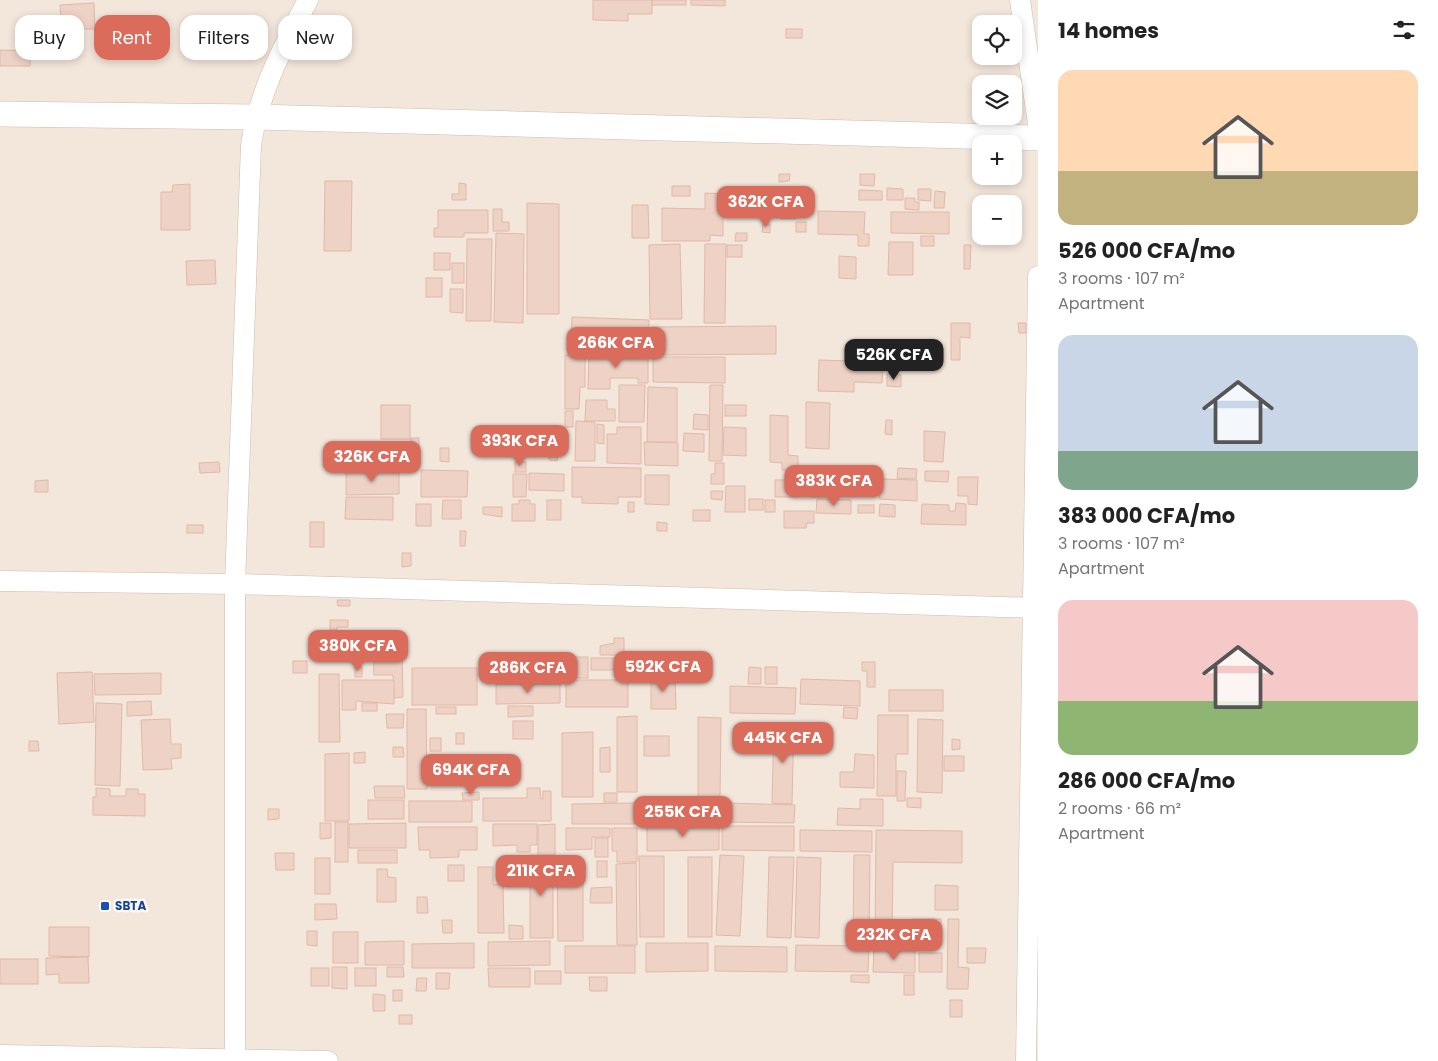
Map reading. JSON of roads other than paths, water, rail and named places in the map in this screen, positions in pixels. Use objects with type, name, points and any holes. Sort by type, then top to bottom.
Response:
[{"type":"street","points":[[235,1060],[235,584],[251,144],[255,117],[276,61],[308,0]]},
{"type":"street","points":[[1020,0],[1038,124]]},
{"type":"street","points":[[0,114],[255,117],[1038,138]]},
{"type":"street","points":[[1026,1061],[1036,608],[1038,276]]},
{"type":"street","points":[[0,581],[235,584],[1036,608]]},
{"type":"street","points":[[0,1055],[328,1061]]},
{"type":"place","name":"SBTA","points":[[105,906]]}]
